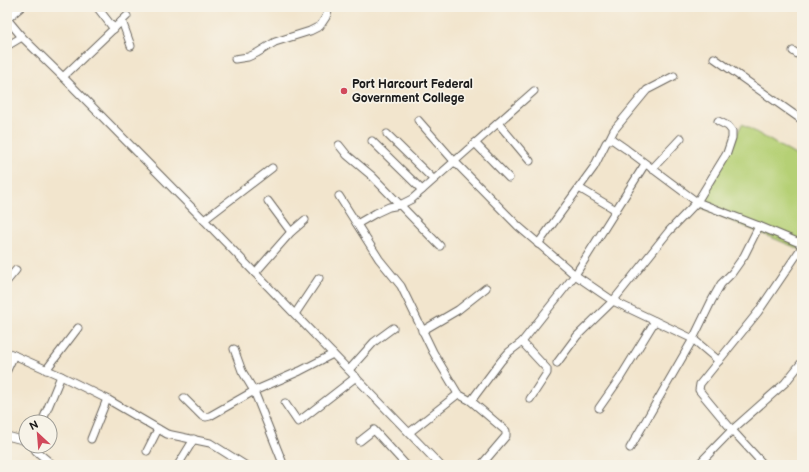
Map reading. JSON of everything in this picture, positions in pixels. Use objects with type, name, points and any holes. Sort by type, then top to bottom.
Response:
[{"type":"street","points":[[21,7],[7,19],[22,37],[204,220],[410,432],[440,465]]},
{"type":"street","points":[[96,7],[114,28]]},
{"type":"street","points":[[235,59],[253,55],[275,42],[310,31],[320,26],[326,17],[329,7]]},
{"type":"street","points":[[63,77],[127,16]]},
{"type":"street","points":[[122,22],[131,46]]},
{"type":"street","points":[[7,46],[22,37]]},
{"type":"street","points":[[793,51],[802,57]]},
{"type":"street","points":[[714,58],[802,120]]},
{"type":"street","points":[[538,244],[594,167],[614,130],[647,90],[674,76]]},
{"type":"street","points":[[357,224],[389,207],[400,206],[412,199],[534,91]]},
{"type":"street","points":[[418,120],[454,161],[518,226],[575,275],[613,301],[693,339],[719,361]]},
{"type":"street","points":[[558,363],[577,336],[613,301],[669,231],[697,202],[727,153],[732,138],[732,131],[728,126],[718,121]]},
{"type":"street","points":[[498,124],[530,161]]},
{"type":"street","points":[[387,134],[433,179]]},
{"type":"street","points":[[652,169],[680,138]]},
{"type":"street","points":[[609,140],[613,140],[697,202],[760,226],[802,245],[758,312],[700,384],[700,390],[732,430],[764,465]]},
{"type":"street","points":[[372,141],[422,190]]},
{"type":"street","points":[[475,143],[509,178]]},
{"type":"street","points":[[339,145],[347,155],[372,176],[440,246]]},
{"type":"street","points":[[471,401],[501,361],[509,352],[522,342],[575,275],[645,164]]},
{"type":"street","points":[[204,220],[272,168]]},
{"type":"street","points":[[579,188],[616,210]]},
{"type":"street","points":[[339,196],[379,259],[401,286],[422,331],[445,374],[458,394],[471,401],[506,432],[507,434],[483,463]]},
{"type":"street","points":[[268,201],[291,232]]},
{"type":"street","points":[[255,273],[291,232],[305,220]]},
{"type":"street","points":[[630,448],[693,339],[712,300],[722,284],[744,256],[760,226]]},
{"type":"street","points":[[7,281],[16,270]]},
{"type":"street","points":[[295,314],[319,278]]},
{"type":"street","points":[[422,331],[458,310],[486,288]]},
{"type":"street","points":[[599,408],[620,378],[655,321]]},
{"type":"street","points":[[46,370],[78,328]]},
{"type":"street","points":[[349,370],[374,342],[393,328]]},
{"type":"street","points":[[522,342],[547,369],[547,373],[530,399]]},
{"type":"street","points":[[234,349],[242,371],[254,391],[282,461]]},
{"type":"street","points":[[7,370],[10,353],[107,399],[167,434],[210,443],[242,464]]},
{"type":"street","points":[[184,398],[202,416],[210,416],[254,391],[300,371],[333,354]]},
{"type":"street","points":[[698,465],[732,430],[785,383],[802,362]]},
{"type":"street","points":[[45,414],[61,376]]},
{"type":"street","points":[[285,403],[299,422],[356,377]]},
{"type":"street","points":[[410,432],[458,394]]},
{"type":"street","points":[[91,439],[107,399]]},
{"type":"street","points":[[147,451],[158,429]]},
{"type":"street","points":[[360,441],[374,430],[406,465]]},
{"type":"street","points":[[7,436],[18,439]]},
{"type":"street","points":[[178,465],[194,439]]},
{"type":"street","points":[[40,454],[53,465]]},
{"type":"green space","points":[[742,124],[802,159],[802,250],[700,208]]},
{"type":"place","name":"Port Harcourt Federal Government College","points":[[344,91]]}]
